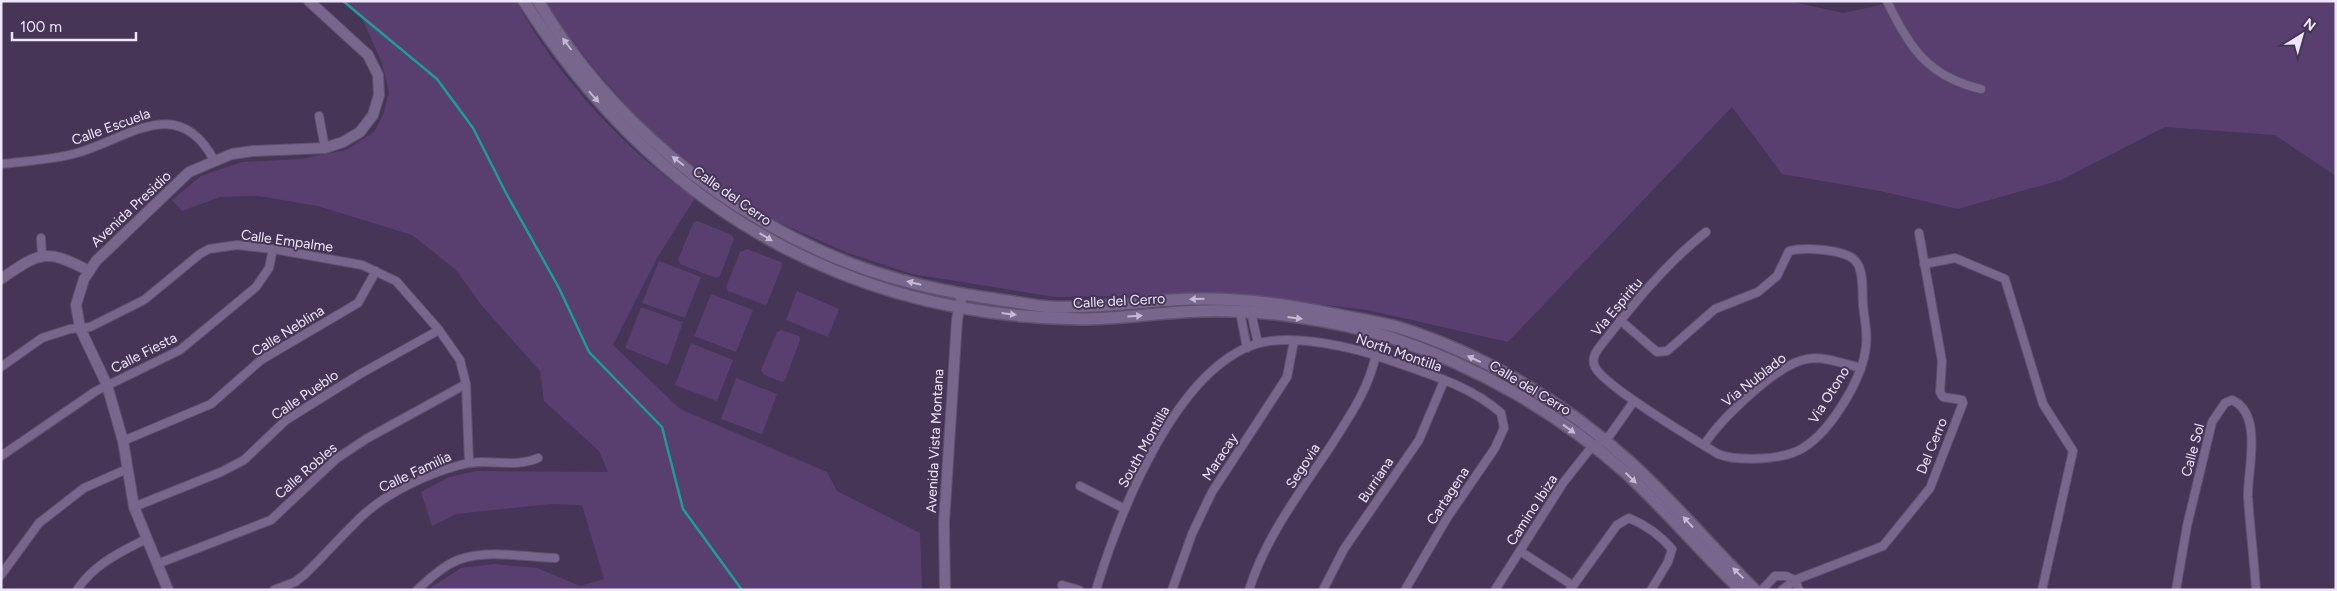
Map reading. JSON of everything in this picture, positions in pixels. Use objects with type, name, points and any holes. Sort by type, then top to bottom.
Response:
[{"type":"main road","name":"Calle del Cerro","points":[[524,1],[575,75],[624,130],[653,157],[724,212],[784,248],[844,276],[899,294],[960,308],[1045,318],[1087,319],[1246,307],[1314,310],[1395,327],[1442,343],[1487,365],[1551,401],[1604,440],[1652,483],[1755,590]]},
{"type":"main road","name":"Calle del Cerro","points":[[538,1],[580,62],[627,116],[661,149],[730,200],[789,235],[849,263],[904,280],[961,294],[1051,307],[1201,299],[1333,323],[1390,338],[1438,355],[1480,374],[1545,410],[1594,447],[1625,472],[1741,590]]},
{"type":"street","name":"Avenida Presidio","points":[[168,590],[134,507],[123,441],[107,385],[80,328],[76,305],[84,279],[96,261],[189,172],[214,160],[253,151],[325,148],[343,142],[360,132],[373,116],[379,95],[378,75],[368,55],[309,1]]},
{"type":"street","points":[[1887,1],[1901,32],[1918,55],[1942,76],[1962,85],[1981,89]]},
{"type":"street","points":[[319,116],[325,148]]},
{"type":"street","name":"Calle Escuela","points":[[1,164],[78,153],[138,128],[164,123],[181,127],[191,133],[207,148],[214,160]]},
{"type":"street","name":"Via Espiritu","points":[[1634,401],[1603,377],[1594,364],[1595,352],[1620,320],[1688,247],[1706,232]]},
{"type":"street","name":"Del Cerro","points":[[1782,590],[1795,580],[1884,546],[1930,488],[1963,402],[1943,396],[1940,392],[1942,360],[1924,264],[1925,256],[1919,233]]},
{"type":"street","points":[[41,238],[42,255]]},
{"type":"street","name":"Calle Empalme","points":[[1,367],[42,338],[90,327],[144,300],[200,254],[209,249],[237,245],[273,249],[362,265],[396,281],[438,330],[460,360],[466,384],[468,462]]},
{"type":"street","name":"Calle Fiesta","points":[[1,456],[107,385],[165,359],[193,340],[256,287],[269,268],[273,249]]},
{"type":"street","name":"Via Otono","points":[[1620,320],[1657,352],[1667,352],[1715,309],[1758,292],[1777,276],[1789,251],[1815,249],[1850,256],[1858,264],[1867,345],[1858,378],[1825,429],[1802,449],[1775,456],[1740,459],[1718,454],[1634,401]]},
{"type":"street","points":[[1,279],[24,263],[42,255],[59,257],[89,271]]},
{"type":"street","points":[[1924,264],[1954,258],[2005,279],[2043,404],[2073,451],[2042,590]]},
{"type":"street","name":"Calle Neblina","points":[[123,441],[211,404],[261,360],[358,303],[376,271]]},
{"type":"street","name":"Avenida Vista Montana","points":[[945,590],[944,523],[957,320],[961,294]]},
{"type":"street","points":[[1246,307],[1241,318],[1252,346]]},
{"type":"street","name":"Calle Pueblo","points":[[134,507],[221,472],[244,460],[286,420],[360,374],[438,330]]},
{"type":"street","name":"North Montilla","points":[[1252,346],[1294,341],[1324,343],[1376,355],[1473,394],[1501,413]]},
{"type":"street","name":"Maracay","points":[[1172,590],[1192,534],[1212,492],[1286,376],[1294,341]]},
{"type":"street","name":"South Montilla","points":[[1096,590],[1107,552],[1125,509],[1140,474],[1159,442],[1197,384],[1218,364],[1252,346]]},
{"type":"street","name":"Segovia","points":[[1249,590],[1257,563],[1278,527],[1363,396],[1376,355]]},
{"type":"street","name":"Via Nublado","points":[[1704,445],[1724,419],[1779,373],[1796,362],[1808,359],[1820,360],[1860,368]]},
{"type":"street","name":"Burriana","points":[[1323,590],[1344,549],[1419,440],[1444,381]]},
{"type":"street","name":"Calle Robles","points":[[157,564],[271,520],[336,459],[366,439],[466,384]]},
{"type":"street","name":"Calle Sol","points":[[2176,590],[2187,526],[2212,422],[2225,403],[2232,400],[2243,408],[2251,435],[2252,456],[2248,494],[2256,590]]},
{"type":"street","name":"Camino Ibiza","points":[[1495,590],[1563,482],[1594,447],[1610,435],[1634,401]]},
{"type":"street","name":"Cartagena","points":[[1404,590],[1447,518],[1494,448],[1504,428],[1501,413]]},
{"type":"street","name":"Calle Familia","points":[[274,590],[295,582],[304,575],[373,507],[401,490],[442,471],[468,462],[525,464],[538,458]]},
{"type":"street","points":[[1,575],[39,523],[84,488],[127,469]]},
{"type":"street","points":[[1080,486],[1125,509]]},
{"type":"street","points":[[1520,551],[1571,587],[1617,525],[1629,518],[1643,524],[1664,540],[1672,550],[1668,562],[1651,590]]},
{"type":"street","points":[[77,590],[82,581],[108,558],[146,539]]},
{"type":"street","points":[[417,590],[433,576],[458,560],[488,555],[555,558]]},
{"type":"street","name":"Del Cerro","points":[[1762,590],[1776,576],[1786,576],[1795,580]]},
{"type":"street","points":[[1795,580],[1799,590]]},
{"type":"street","points":[[1062,585],[1079,590]]},
{"type":"shaded area","points":[[341,1],[516,1],[532,29],[551,56],[594,110],[643,158],[695,198],[657,258],[613,345],[680,409],[827,472],[837,491],[920,533],[922,590],[427,590],[461,568],[494,564],[537,568],[580,586],[604,579],[582,505],[550,504],[456,514],[432,526],[421,492],[449,477],[477,471],[608,472],[599,451],[544,401],[540,371],[482,306],[456,270],[412,235],[318,206],[259,196],[220,197],[182,211],[172,200],[201,176],[242,162],[301,159],[346,150],[374,132],[383,115],[389,92],[382,63],[362,18]]},
{"type":"shaded area","points":[[546,1],[1789,1],[1843,13],[1899,1],[2336,1],[2336,176],[2275,135],[2165,127],[2061,180],[1958,209],[1880,191],[1782,174],[1732,107],[1508,342],[1368,310],[1230,294],[1055,297],[912,274],[848,253],[780,223],[739,200],[666,145],[633,113],[593,67],[559,23]]},
{"type":"shaded area","points":[[697,221],[732,235],[734,239],[720,276],[716,278],[680,264],[678,260],[693,223]]},
{"type":"shaded area","points":[[747,249],[781,262],[782,266],[765,305],[728,291],[726,287],[740,252]]},
{"type":"shaded area","points":[[659,261],[701,277],[685,318],[642,303]]},
{"type":"shaded area","points":[[797,291],[839,309],[828,337],[786,320]]},
{"type":"shaded area","points":[[711,294],[753,310],[736,352],[694,336]]},
{"type":"shaded area","points":[[641,307],[683,322],[668,365],[625,348]]},
{"type":"shaded area","points":[[782,330],[799,336],[800,340],[785,380],[782,382],[764,375],[761,370],[777,332]]},
{"type":"shaded area","points":[[691,343],[733,360],[717,401],[675,385]]},
{"type":"shaded area","points":[[736,378],[777,394],[762,434],[721,419]]},
{"type":"waterway","points":[[343,1],[437,79],[473,128],[506,193],[559,288],[589,352],[662,427],[683,509],[742,590]]}]
